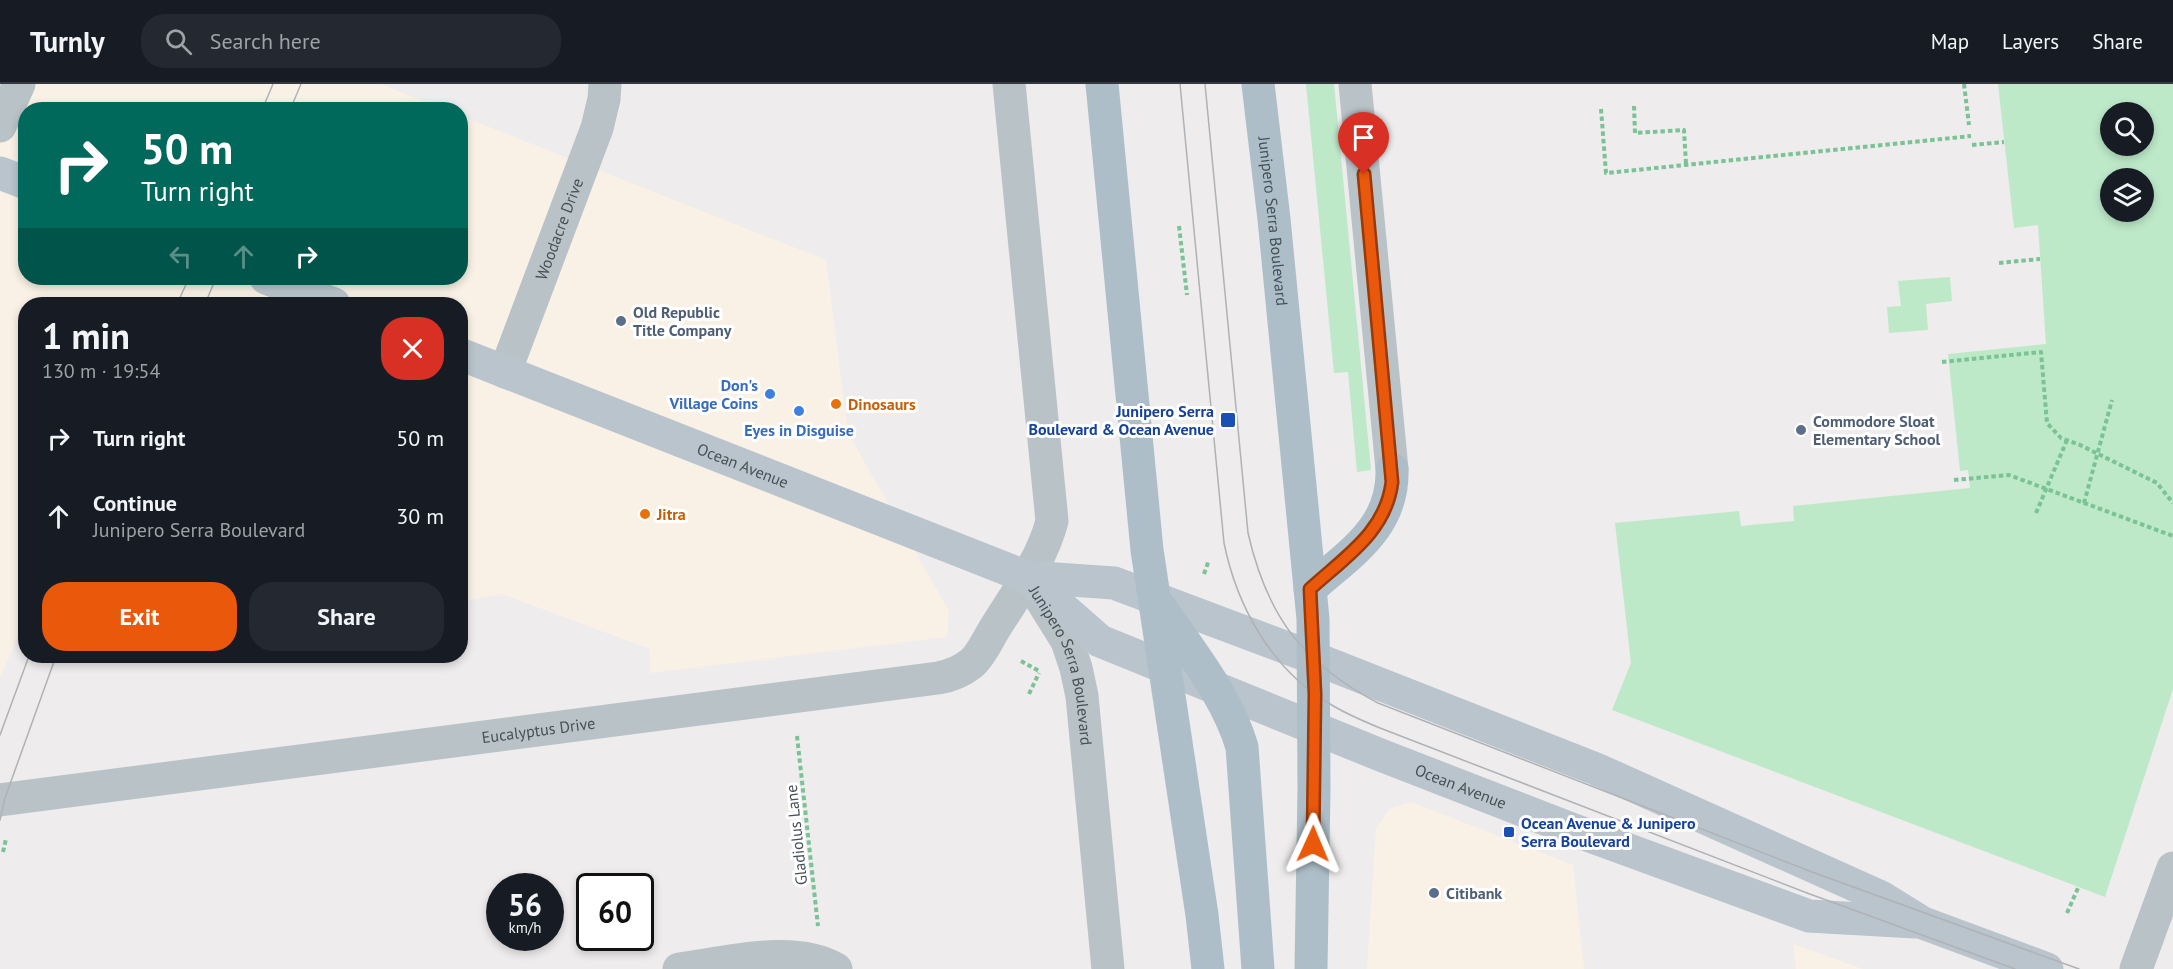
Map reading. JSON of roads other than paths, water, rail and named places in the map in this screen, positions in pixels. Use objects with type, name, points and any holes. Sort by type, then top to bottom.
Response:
[{"type":"main road","points":[[1102,84],[1147,550],[1208,969]]},
{"type":"main road","name":"Junipero Serra Boulevard","points":[[1258,84],[1274,219],[1310,589],[1314,658],[1311,969]]},
{"type":"main road","points":[[0,173],[18,180]]},
{"type":"main road","points":[[284,285],[316,297]]},
{"type":"main road","name":"Ocean Avenue","points":[[468,357],[1027,577],[1114,583],[1314,658],[1586,765],[1881,897],[1923,923],[2047,969]]},
{"type":"main road","points":[[1310,589],[1360,544],[1380,522],[1391,495],[1392,469]]},
{"type":"main road","name":"Ocean Avenue","points":[[1027,577],[1100,641],[1314,729],[1571,829],[1809,916],[1875,918],[1923,923]]},
{"type":"main road","points":[[1154,598],[1214,687],[1230,715],[1242,747],[1258,969]]},
{"type":"street","points":[[0,126],[19,84]]},
{"type":"street","name":"Woodacre Drive","points":[[505,372],[591,147],[604,99],[605,84]]},
{"type":"street","name":"Junipero Serra Boulevard","points":[[1009,84],[1052,521],[1042,549],[1027,577],[1067,641],[1082,696],[1108,969]]},
{"type":"street","points":[[1355,84],[1392,469]]},
{"type":"street","name":"Eucalyptus Drive","points":[[0,800],[947,676],[964,669],[977,658],[1027,577]]},
{"type":"street","points":[[2136,969],[2173,868]]},
{"type":"street","points":[[679,969],[800,956],[823,961],[836,969]]},
{"type":"tram line","points":[[265,102],[273,84]]},
{"type":"tram line","points":[[293,102],[301,84]]},
{"type":"tram line","points":[[1180,84],[1224,543],[1230,567],[1248,613],[1274,655],[1291,674],[1330,704],[1380,728],[1807,893],[2015,969]]},
{"type":"tram line","points":[[1205,84],[1248,533],[1256,562],[1277,613],[1308,654],[1351,688],[1378,703],[1812,872],[2079,969]]},
{"type":"tram line","points":[[180,297],[186,285]]},
{"type":"tram line","points":[[208,297],[213,285]]},
{"type":"tram line","points":[[0,735],[26,663]]},
{"type":"tram line","points":[[0,820],[5,798],[53,663]]},
{"type":"place","name":"Old Republic Title Company","points":[[621,321]]},
{"type":"place","name":"Don's Village Coins","points":[[770,394]]},
{"type":"place","name":"Dinosaurs","points":[[836,404]]},
{"type":"place","name":"Eyes in Disguise","points":[[799,411]]},
{"type":"place","name":"Junipero Serra Boulevard & Ocean Avenue","points":[[1228,420]]},
{"type":"place","name":"Commodore Sloat Elementary School","points":[[1801,430]]},
{"type":"place","name":"Jitra","points":[[645,514]]},
{"type":"place","name":"Ocean Avenue & Junipero Serra Boulevard","points":[[1509,832]]},
{"type":"place","name":"Citibank","points":[[1434,893]]}]
